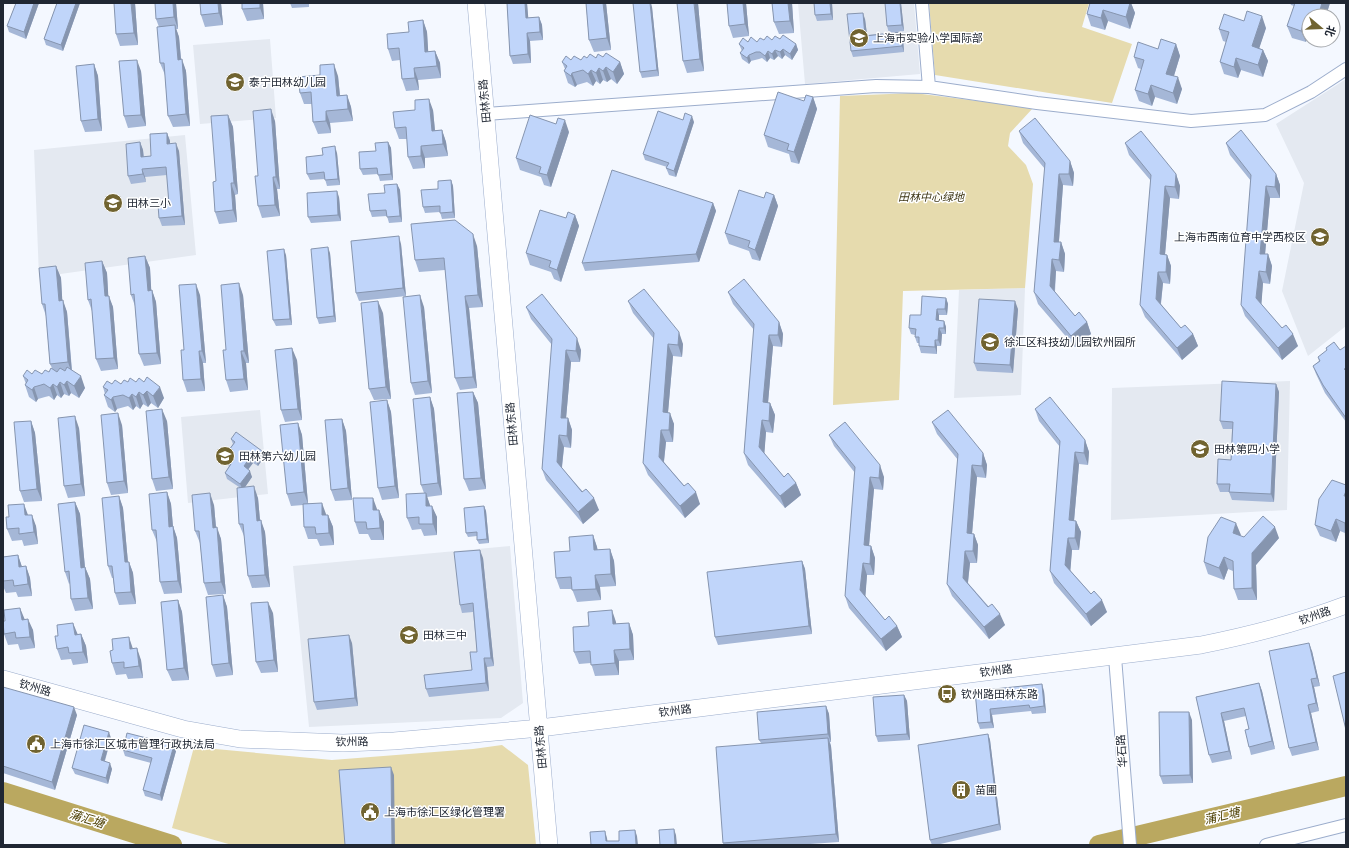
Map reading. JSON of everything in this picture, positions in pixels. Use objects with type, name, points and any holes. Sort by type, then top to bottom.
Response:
[{"type":"street","name":"田林东路","points":[[476,3],[549,845]]},
{"type":"street","points":[[922,3],[929,87]]},
{"type":"street","points":[[486,114],[876,86],[929,87],[1037,103],[1190,121],[1265,115],[1311,92],[1346,69]]},
{"type":"street","name":"钦州路","points":[[3,679],[183,729],[240,739],[343,743],[394,741],[540,728],[1201,645],[1260,633],[1306,620],[1346,605]]},
{"type":"street","name":"华石路","points":[[1115,657],[1130,845]]},
{"type":"street","points":[[1266,845],[1346,825]]},
{"type":"shaded area","name":"上海市实验小学国际部","points":[[798,3],[914,3],[920,74],[805,84]]},
{"type":"shaded area","name":"泰宁田林幼儿园","points":[[270,39],[276,118],[200,124],[193,45]]},
{"type":"shaded area","name":"上海市西南位育中学西校区","points":[[1346,79],[1346,326],[1308,356],[1282,291],[1304,183],[1276,124]]},
{"type":"shaded area","name":"田林三小","points":[[185,135],[196,255],[39,277],[34,150]]},
{"type":"shaded area","name":"徐汇区科技幼儿园钦州园所","points":[[1025,288],[1021,395],[954,398],[959,290]]},
{"type":"shaded area","name":"田林第四小学","points":[[1290,381],[1287,510],[1111,520],[1112,388]]},
{"type":"shaded area","name":"田林第六幼儿园","points":[[260,410],[268,494],[188,503],[181,417]]},
{"type":"shaded area","name":"田林三中","points":[[510,546],[523,703],[501,718],[309,727],[293,566]]},
{"type":"green space","points":[[929,3],[1089,3],[1082,27],[1132,44],[1112,103],[935,75]]},
{"type":"green space","name":"田林中心绿地","points":[[914,93],[1033,108],[1010,133],[1008,146],[1026,165],[1033,184],[1025,288],[903,291],[899,400],[833,405],[840,96]]},
{"type":"green space","points":[[502,745],[528,765],[536,845],[232,845],[172,828],[194,747],[332,760],[473,749]]},
{"type":"building","points":[[16,3],[34,3],[24,32],[7,26]]},
{"type":"building","points":[[57,3],[76,3],[61,45],[44,39]]},
{"type":"building","points":[[114,3],[131,3],[134,33],[116,34]]},
{"type":"building","points":[[155,3],[173,3],[174,17],[156,19]]},
{"type":"building","points":[[200,3],[218,3],[219,13],[201,15]]},
{"type":"building","points":[[242,3],[260,3],[260,8],[242,9]]},
{"type":"building","points":[[507,3],[525,3],[526,18],[539,17],[540,32],[527,33],[528,54],[510,56]]},
{"type":"building","points":[[586,3],[603,3],[607,38],[589,40]]},
{"type":"building","points":[[633,3],[650,3],[657,70],[640,72]]},
{"type":"building","points":[[677,3],[694,3],[700,59],[683,61]]},
{"type":"building","points":[[727,3],[743,3],[745,24],[729,26]]},
{"type":"building","points":[[772,3],[788,3],[790,21],[774,22]]},
{"type":"building","points":[[814,3],[830,3],[831,14],[815,15]]},
{"type":"building","points":[[885,3],[900,3],[902,25],[887,26]]},
{"type":"building","points":[[1090,3],[1130,3],[1126,17],[1103,10],[1101,18],[1087,14]]},
{"type":"building","points":[[1295,3],[1322,3],[1321,8],[1301,8],[1301,31],[1287,26]]},
{"type":"building","points":[[1247,11],[1262,16],[1252,46],[1263,50],[1258,65],[1236,58],[1234,67],[1220,62],[1229,32],[1219,29],[1224,14],[1244,21]]},
{"type":"building","points":[[863,13],[865,36],[901,32],[902,46],[851,51],[847,14]]},
{"type":"building","points":[[423,20],[425,52],[435,51],[437,66],[414,68],[415,78],[402,79],[399,48],[388,49],[387,34],[409,32],[408,22]]},
{"type":"building","points":[[175,25],[178,60],[182,59],[186,114],[168,116],[164,63],[160,63],[157,27]]},
{"type":"building","points":[[783,35],[796,44],[790,54],[783,49],[780,52],[775,50],[772,54],[768,51],[765,56],[760,52],[756,52],[749,55],[747,58],[740,53],[744,48],[739,44],[743,38],[748,42],[751,37],[757,42],[760,38],[764,40],[767,36],[772,40],[775,36],[780,39]]},
{"type":"building","points":[[1161,39],[1176,44],[1166,74],[1178,77],[1173,93],[1151,85],[1148,94],[1135,90],[1144,60],[1134,57],[1138,42],[1158,49]]},
{"type":"building","points":[[606,53],[620,62],[613,72],[606,67],[603,71],[599,68],[596,73],[591,70],[588,74],[583,70],[572,73],[571,76],[564,71],[567,66],[562,62],[566,56],[571,60],[574,56],[581,60],[584,56],[587,58],[590,54],[596,58],[598,54],[603,57]]},
{"type":"building","points":[[137,60],[141,115],[124,116],[119,61]]},
{"type":"building","points":[[94,64],[98,119],[81,121],[76,66]]},
{"type":"building","points":[[334,64],[337,96],[347,95],[348,109],[326,111],[326,121],[313,122],[311,92],[300,93],[298,77],[320,75],[320,65]]},
{"type":"building","points":[[778,92],[804,101],[806,95],[813,97],[794,152],[787,150],[789,144],[764,135]]},
{"type":"building","points":[[429,99],[432,131],[442,130],[443,144],[421,146],[421,156],[408,157],[406,127],[395,128],[393,112],[415,110],[415,100]]},
{"type":"building","points":[[271,109],[276,177],[273,177],[275,205],[258,206],[255,176],[258,176],[253,111]]},
{"type":"building","points":[[658,111],[683,120],[685,113],[692,116],[674,171],[666,168],[669,163],[643,154]]},
{"type":"building","points":[[228,115],[234,183],[231,183],[233,210],[215,212],[213,182],[216,181],[211,116]]},
{"type":"building","points":[[530,115],[556,124],[558,118],[565,120],[547,175],[539,173],[541,167],[516,158]]},
{"type":"building","points":[[1035,118],[1070,161],[1069,174],[1059,174],[1054,242],[1061,242],[1059,260],[1052,259],[1050,286],[1075,316],[1079,312],[1087,322],[1071,336],[1034,292],[1045,163],[1019,131]]},
{"type":"building","points":[[1241,130],[1276,174],[1275,187],[1266,186],[1260,254],[1268,254],[1266,272],[1259,271],[1256,298],[1282,328],[1286,325],[1293,334],[1278,348],[1241,305],[1251,175],[1226,143]]},
{"type":"building","points":[[1141,131],[1176,174],[1175,187],[1165,186],[1160,254],[1167,255],[1166,272],[1158,272],[1156,299],[1181,328],[1185,325],[1193,334],[1177,348],[1140,305],[1151,175],[1125,143]]},
{"type":"building","points":[[167,133],[167,144],[176,143],[182,216],[159,218],[158,205],[169,204],[166,167],[142,169],[143,174],[128,176],[126,144],[140,142],[141,157],[151,156],[150,134]]},
{"type":"building","points":[[388,142],[391,174],[378,175],[377,168],[360,169],[359,152],[376,151],[375,143]]},
{"type":"building","points":[[335,146],[338,179],[325,180],[324,172],[307,174],[306,157],[323,155],[322,148]]},
{"type":"building","points":[[612,170],[713,203],[696,254],[582,263]]},
{"type":"building","points":[[451,180],[453,212],[440,213],[440,206],[423,207],[421,190],[438,189],[438,181]]},
{"type":"building","points":[[397,184],[400,216],[387,217],[386,210],[370,211],[368,194],[385,193],[384,185]]},
{"type":"building","points":[[739,190],[764,198],[766,192],[774,195],[755,250],[748,247],[750,241],[725,233]]},
{"type":"building","points":[[337,191],[338,215],[308,217],[307,193]]},
{"type":"building","points":[[540,210],[566,218],[568,212],[575,215],[557,270],[549,267],[551,261],[526,253]]},
{"type":"building","points":[[455,220],[473,234],[478,295],[465,296],[473,377],[455,378],[444,258],[415,260],[411,224]]},
{"type":"building","points":[[399,236],[403,288],[356,293],[351,241]]},
{"type":"building","points":[[328,247],[334,316],[317,318],[311,249]]},
{"type":"building","points":[[284,249],[290,319],[273,320],[267,251]]},
{"type":"building","points":[[145,256],[148,291],[152,290],[157,353],[139,354],[134,294],[131,295],[128,258]]},
{"type":"building","points":[[102,261],[105,296],[109,296],[114,358],[96,359],[91,299],[88,300],[85,263]]},
{"type":"building","points":[[56,266],[59,301],[63,300],[68,362],[50,364],[45,304],[42,304],[39,268]]},
{"type":"building","points":[[744,279],[779,322],[778,335],[769,335],[763,402],[770,403],[769,421],[762,420],[759,447],[784,477],[788,473],[796,483],[780,496],[744,453],[754,324],[728,292]]},
{"type":"building","points":[[239,283],[244,351],[241,351],[244,379],[226,380],[223,350],[226,350],[221,285]]},
{"type":"building","points":[[196,284],[202,351],[199,351],[201,379],[183,380],[181,350],[184,350],[179,285]]},
{"type":"building","points":[[644,289],[679,332],[678,345],[668,344],[663,412],[670,413],[669,430],[661,430],[659,457],[684,486],[688,483],[696,492],[680,506],[643,463],[654,333],[628,301]]},
{"type":"building","points":[[542,294],[577,338],[576,351],[566,350],[561,418],[568,418],[567,436],[559,435],[557,462],[582,492],[586,489],[594,498],[578,512],[542,469],[552,339],[526,307]]},
{"type":"building","points":[[420,295],[428,381],[411,383],[403,297]]},
{"type":"building","points":[[922,296],[946,298],[945,309],[937,309],[936,320],[944,321],[944,328],[939,328],[938,340],[935,340],[935,347],[919,346],[919,337],[915,337],[916,329],[909,328],[910,315],[921,315]]},
{"type":"building","points":[[979,299],[1015,301],[1010,365],[974,363]]},
{"type":"building","points":[[378,301],[386,387],[369,389],[361,303]]},
{"type":"building","points":[[1334,342],[1340,350],[1346,346],[1346,368],[1344,369],[1346,371],[1346,418],[1323,385],[1313,366],[1320,361],[1318,357]]},
{"type":"building","points":[[292,348],[298,409],[281,410],[275,350]]},
{"type":"building","points":[[67,367],[81,376],[74,386],[67,381],[64,385],[60,382],[57,387],[53,384],[50,388],[44,384],[34,387],[32,390],[25,385],[28,380],[23,376],[27,370],[32,374],[35,370],[42,374],[45,370],[49,372],[51,368],[57,372],[60,368],[65,371]]},
{"type":"building","points":[[147,377],[160,387],[153,396],[147,391],[143,395],[139,392],[136,397],[132,394],[129,398],[123,395],[113,397],[111,400],[104,395],[108,390],[103,387],[107,381],[112,384],[115,380],[121,384],[124,380],[128,382],[130,378],[136,382],[139,378],[144,382]]},
{"type":"building","points":[[1222,381],[1276,384],[1271,494],[1229,492],[1230,484],[1217,484],[1218,459],[1231,460],[1233,422],[1220,421]]},
{"type":"building","points":[[473,392],[481,478],[464,479],[457,393]]},
{"type":"building","points":[[430,397],[438,483],[421,485],[413,399]]},
{"type":"building","points":[[1050,397],[1085,440],[1084,453],[1075,452],[1069,520],[1076,521],[1075,538],[1068,538],[1065,565],[1091,594],[1094,591],[1102,600],[1086,614],[1050,571],[1060,441],[1035,409]]},
{"type":"building","points":[[387,400],[395,486],[378,488],[370,402]]},
{"type":"building","points":[[162,409],[169,477],[152,479],[146,411]]},
{"type":"building","points":[[948,410],[983,453],[982,466],[972,465],[967,533],[974,534],[973,551],[965,551],[963,578],[988,607],[992,604],[1000,614],[984,627],[947,584],[958,454],[932,422]]},
{"type":"building","points":[[118,413],[124,481],[107,483],[101,415]]},
{"type":"building","points":[[75,416],[81,484],[64,486],[58,418]]},
{"type":"building","points":[[342,419],[348,488],[331,490],[325,420]]},
{"type":"building","points":[[31,421],[37,489],[20,491],[14,422]]},
{"type":"building","points":[[845,422],[880,465],[879,478],[870,477],[864,545],[871,546],[870,564],[863,563],[860,590],[885,620],[889,616],[897,626],[881,639],[845,596],[855,467],[829,435]]},
{"type":"building","points":[[298,423],[304,492],[287,494],[280,425]]},
{"type":"building","points":[[236,432],[262,451],[256,460],[251,456],[244,466],[250,471],[240,484],[225,473],[231,464],[223,458],[235,442],[231,439]]},
{"type":"building","points":[[1332,480],[1346,485],[1344,496],[1346,496],[1346,551],[1345,523],[1336,519],[1331,531],[1315,525],[1319,499]]},
{"type":"building","points":[[254,486],[257,521],[261,520],[265,575],[248,576],[243,524],[239,524],[237,488]]},
{"type":"building","points":[[167,492],[169,527],[173,526],[178,581],[160,582],[156,530],[152,530],[149,494]]},
{"type":"building","points":[[210,493],[213,528],[217,527],[221,582],[204,583],[199,531],[195,531],[192,495]]},
{"type":"building","points":[[426,493],[426,506],[432,506],[433,524],[419,524],[419,517],[407,518],[406,494]]},
{"type":"building","points":[[119,496],[125,562],[129,562],[131,592],[115,593],[112,566],[108,566],[102,498]]},
{"type":"building","points":[[353,498],[373,498],[373,510],[379,510],[380,528],[367,529],[366,522],[355,522]]},
{"type":"building","points":[[75,502],[81,568],[85,567],[88,598],[71,599],[69,571],[65,572],[58,504]]},
{"type":"building","points":[[322,503],[322,515],[328,515],[329,533],[316,534],[315,527],[304,527],[303,504]]},
{"type":"building","points":[[24,504],[25,515],[32,515],[34,532],[19,534],[19,528],[7,529],[6,517],[9,517],[8,505]]},
{"type":"building","points":[[484,506],[487,539],[477,540],[477,532],[466,533],[464,508]]},
{"type":"building","points":[[1263,516],[1275,527],[1252,553],[1252,588],[1234,589],[1233,561],[1224,557],[1219,568],[1204,562],[1208,537],[1221,517],[1236,523],[1233,533],[1244,537]]},
{"type":"building","points":[[593,535],[594,550],[610,549],[611,574],[595,575],[596,589],[572,590],[571,577],[556,578],[554,552],[570,551],[569,537]]},
{"type":"building","points":[[480,550],[491,658],[484,658],[486,683],[426,689],[424,675],[472,670],[470,652],[477,652],[473,603],[460,605],[454,552]]},
{"type":"building","points":[[18,555],[19,567],[26,566],[28,584],[14,586],[13,580],[3,581],[3,557]]},
{"type":"building","points":[[802,561],[809,626],[715,637],[707,572]]},
{"type":"building","points":[[223,595],[229,663],[212,665],[206,597]]},
{"type":"building","points":[[178,600],[184,668],[167,670],[161,602]]},
{"type":"building","points":[[268,602],[274,660],[256,662],[251,603]]},
{"type":"building","points":[[20,608],[22,620],[28,619],[30,637],[16,638],[15,632],[4,634],[4,610]]},
{"type":"building","points":[[612,610],[613,624],[629,623],[630,649],[614,650],[615,663],[591,665],[590,651],[574,652],[573,627],[589,626],[588,612]]},
{"type":"building","points":[[73,623],[75,635],[81,634],[83,652],[69,653],[68,647],[57,649],[55,636],[58,636],[57,625]]},
{"type":"building","points":[[349,635],[355,698],[314,702],[308,639]]},
{"type":"building","points":[[129,637],[130,649],[137,648],[139,666],[124,668],[124,662],[112,663],[110,651],[113,650],[112,639]]},
{"type":"building","points":[[1309,643],[1317,678],[1311,679],[1316,703],[1308,705],[1316,742],[1289,748],[1269,651]]},
{"type":"building","points":[[1346,672],[1346,730],[1333,676]]},
{"type":"building","points":[[1259,683],[1272,741],[1249,747],[1245,730],[1249,729],[1244,708],[1221,713],[1229,751],[1209,755],[1196,697]]},
{"type":"building","points":[[1042,684],[1044,706],[1030,708],[1029,705],[990,709],[991,722],[978,723],[975,691]]},
{"type":"building","name":"上海市徐汇区城市管理行政执法局","points":[[3,687],[74,707],[52,782],[3,766]]},
{"type":"building","points":[[904,695],[907,734],[876,736],[873,697]]},
{"type":"building","points":[[826,706],[828,734],[759,740],[757,712]]},
{"type":"building","points":[[1159,712],[1189,712],[1190,775],[1160,776]]},
{"type":"building","points":[[84,725],[109,732],[101,760],[110,763],[106,778],[72,768]]},
{"type":"building","points":[[127,733],[174,745],[160,795],[143,790],[152,758],[123,750]]},
{"type":"building","name":"苗圃","points":[[988,734],[999,824],[930,840],[918,745]]},
{"type":"building","points":[[828,738],[836,834],[723,843],[716,747]]},
{"type":"building","name":"上海市徐汇区绿化管理署","points":[[391,767],[392,845],[345,845],[339,770]]},
{"type":"building","points":[[674,829],[675,845],[660,845],[659,830]]},
{"type":"building","points":[[635,830],[636,845],[591,845],[590,832],[605,831],[606,841],[619,841],[619,831]]},
{"type":"waterway","name":"蒲汇塘","points":[[1099,845],[1346,786]]},
{"type":"waterway","name":"蒲汇塘","points":[[3,792],[172,845]]},
{"type":"place","name":"上海市实验小学国际部","points":[[859,38]]},
{"type":"place","name":"泰宁田林幼儿园","points":[[235,82]]},
{"type":"place","name":"田林三小","points":[[113,203]]},
{"type":"place","name":"上海市西南位育中学西校区","points":[[1320,237]]},
{"type":"place","name":"徐汇区科技幼儿园钦州园所","points":[[990,342]]},
{"type":"place","name":"田林第四小学","points":[[1200,449]]},
{"type":"place","name":"田林第六幼儿园","points":[[225,456]]},
{"type":"place","name":"田林三中","points":[[409,635]]},
{"type":"place","name":"钦州路田林东路","points":[[947,694]]},
{"type":"place","name":"上海市徐汇区城市管理行政执法局","points":[[36,744]]},
{"type":"place","name":"苗圃","points":[[961,790]]},
{"type":"place","name":"上海市徐汇区绿化管理署","points":[[370,812]]}]
